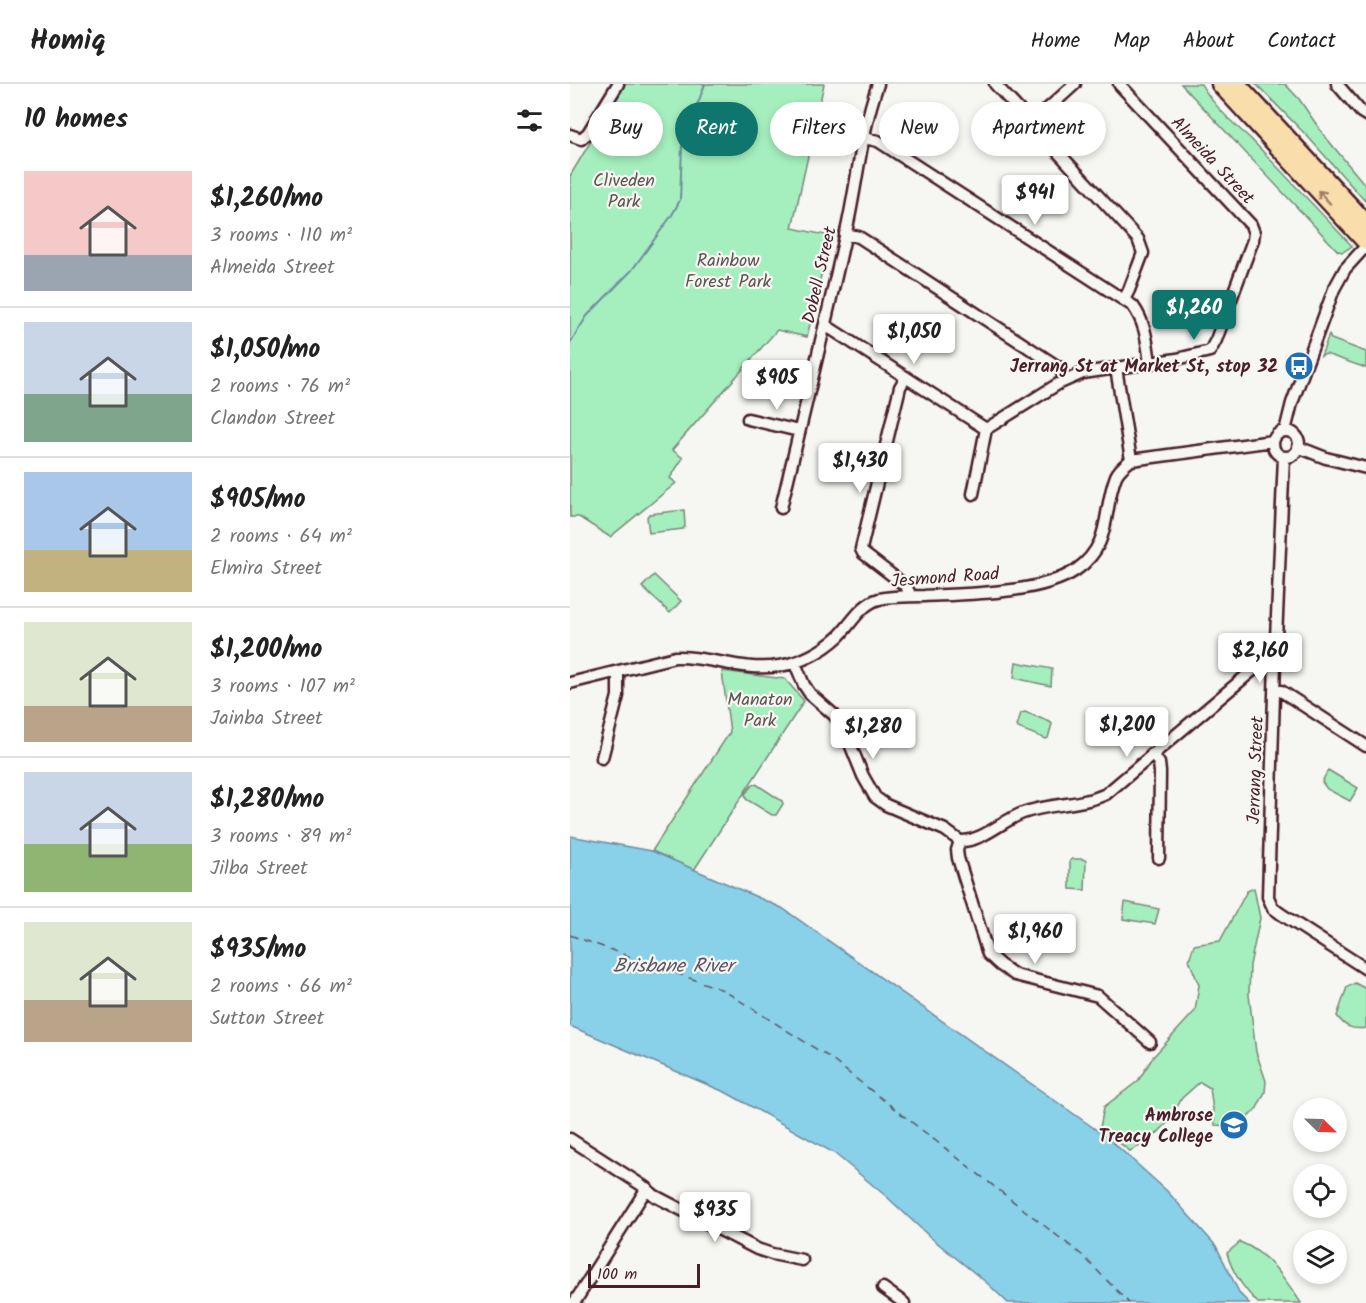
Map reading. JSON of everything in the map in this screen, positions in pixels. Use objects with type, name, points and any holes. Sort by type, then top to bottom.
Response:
[{"type":"highway","points":[[1220,84],[1365,236]]},
{"type":"highway","points":[[1237,84],[1365,236]]},
{"type":"street","points":[[570,135],[581,139],[588,133],[618,84]]},
{"type":"street","name":"Dobell Street","points":[[867,123],[878,84]]},
{"type":"street","points":[[995,84],[1012,102]]},
{"type":"street","points":[[1055,102],[1075,84]]},
{"type":"street","name":"Almeida Street","points":[[986,429],[1065,380],[1083,374],[1210,351],[1218,336],[1254,233],[1250,224],[1119,84]]},
{"type":"street","points":[[1337,84],[1366,115]]},
{"type":"street","points":[[867,139],[878,141],[1133,306],[1141,317],[1147,335],[1150,363]]},
{"type":"street","name":"Dobell Street","points":[[781,508],[825,325],[860,156]]},
{"type":"street","points":[[1062,156],[1138,239],[1143,253],[1124,300]]},
{"type":"street","points":[[845,234],[859,237],[1060,368],[1065,380]]},
{"type":"street","points":[[1286,431],[1292,403],[1339,279],[1365,236]]},
{"type":"street","points":[[825,325],[986,429],[973,494]]},
{"type":"street","points":[[1116,368],[1131,459],[1274,441]]},
{"type":"street","points":[[906,377],[900,387],[861,549],[863,553],[906,586],[911,596]]},
{"type":"street","points":[[748,419],[799,431]]},
{"type":"street","points":[[1286,431],[1297,437],[1299,447],[1293,454],[1284,457],[1275,451],[1274,441],[1278,434],[1286,431]]},
{"type":"street","points":[[1299,447],[1326,458],[1366,468]]},
{"type":"street","name":"Jerrang Street","points":[[1284,457],[1274,690],[1268,889],[1270,905],[1366,969]]},
{"type":"street","name":"Jesmond Road","points":[[570,683],[675,657],[754,668],[795,663],[825,648],[864,607],[874,601],[911,596],[960,595],[1015,589],[1055,581],[1075,571],[1090,558],[1106,521],[1116,475],[1131,459]]},
{"type":"street","points":[[795,663],[810,694],[834,715],[844,729],[863,776],[875,797],[886,805],[945,830],[960,841],[972,840],[1024,812],[1103,796],[1113,791],[1152,754],[1251,670],[1275,661]]},
{"type":"street","points":[[602,758],[618,696],[618,672]]},
{"type":"street","points":[[1274,690],[1281,691],[1366,746]]},
{"type":"street","points":[[1152,754],[1159,763],[1160,772],[1159,858]]},
{"type":"street","points":[[960,841],[957,850],[958,858],[988,954],[1015,975],[1098,996],[1150,1042]]},
{"type":"street","points":[[570,1139],[647,1188],[655,1196],[762,1251],[802,1260]]},
{"type":"street","points":[[570,1300],[575,1303],[647,1188]]},
{"type":"street","points":[[883,1288],[904,1303]]},
{"type":"green space","name":"Rainbow Forest Park","points":[[625,84],[824,84],[820,102],[770,102],[770,156],[808,156],[792,228],[830,236],[807,337],[777,330],[672,450],[683,458],[670,478],[676,483],[610,537],[579,517],[570,517],[570,176],[588,146],[588,156],[663,156],[663,102],[614,102]]},
{"type":"green space","points":[[1181,84],[1201,84],[1223,113],[1250,138],[1352,246],[1343,252],[1338,251]]},
{"type":"green space","points":[[1256,84],[1285,84],[1299,99],[1323,134],[1366,186],[1366,202],[1309,138]]},
{"type":"green space","points":[[1329,335],[1331,339],[1366,352],[1366,368],[1326,354],[1321,356]]},
{"type":"green space","points":[[684,510],[685,526],[683,529],[649,533],[647,517],[649,514]]},
{"type":"green space","points":[[654,575],[681,601],[670,613],[642,587]]},
{"type":"green space","points":[[1016,662],[1052,669],[1051,686],[1014,678]]},
{"type":"green space","name":"Manaton Park","points":[[722,671],[785,679],[804,701],[694,870],[652,851],[730,732]]},
{"type":"green space","points":[[1025,712],[1052,724],[1048,738],[1018,728],[1021,713]]},
{"type":"green space","points":[[1328,770],[1358,788],[1350,801],[1327,789],[1322,782]]},
{"type":"green space","points":[[756,784],[782,801],[783,804],[776,815],[772,815],[746,799],[745,794],[752,785]]},
{"type":"green space","points":[[1073,859],[1086,861],[1085,890],[1070,889],[1070,861]]},
{"type":"green space","points":[[1254,888],[1260,918],[1250,965],[1249,995],[1256,1052],[1266,1081],[1265,1092],[1257,1108],[1243,1122],[1231,1126],[1215,1125],[1210,1088],[1200,1082],[1182,1098],[1170,1120],[1150,1141],[1130,1151],[1100,1128],[1104,1107],[1138,1081],[1153,1057],[1195,1011],[1199,985],[1189,960],[1194,945],[1220,941],[1247,891]]},
{"type":"green space","points":[[1125,902],[1159,909],[1155,924],[1123,919]]},
{"type":"green space","points":[[1355,983],[1366,989],[1366,1028],[1349,1027],[1337,1016],[1347,987]]},
{"type":"green space","points":[[1240,1242],[1267,1260],[1282,1276],[1301,1303],[1258,1303],[1239,1280],[1227,1253]]},
{"type":"water","name":"Brisbane River","points":[[570,836],[652,851],[782,908],[1108,1138],[1167,1191],[1216,1246],[1240,1294],[1249,1303],[1008,1303],[834,1153],[727,1093],[570,1026]]},
{"type":"waterway","points":[[570,343],[587,316],[632,270],[672,215],[680,200],[682,146],[705,84]]},
{"type":"ferry route","points":[[570,935],[723,990],[827,1056],[1082,1255],[1129,1303]]},
{"type":"place","name":"Jerrang St at Market St, stop 32","points":[[1299,366]]},
{"type":"place","name":"Ambrose Treacy College","points":[[1234,1125]]},
{"type":"park label","name":"Cliveden Park","points":[[624,190]]}]
